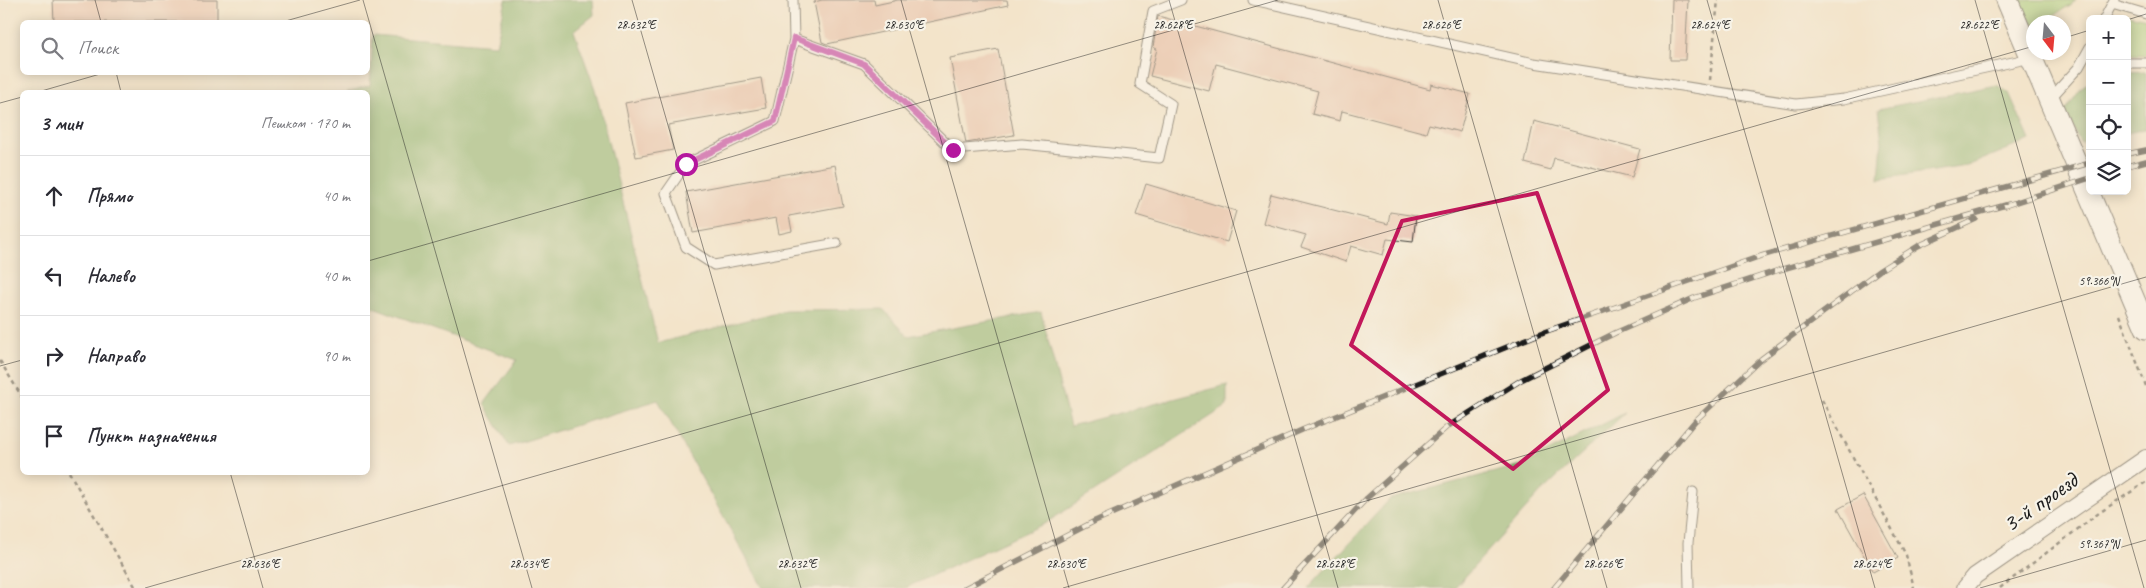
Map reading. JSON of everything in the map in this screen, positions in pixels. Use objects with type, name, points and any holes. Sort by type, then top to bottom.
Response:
[{"type":"street","points":[[2007,0],[2026,46]]},
{"type":"street","points":[[2032,60],[2146,328]]},
{"type":"street","name":"3-й проезд","points":[[1964,588],[1975,576],[2146,458]]},
{"type":"lane","points":[[793,0],[794,38],[775,121],[686,164],[666,193],[686,247],[714,265],[837,243]]},
{"type":"lane","points":[[794,38],[864,64],[953,150],[1022,144],[1160,158],[1171,104],[1140,84],[1153,10],[1181,0]]},
{"type":"lane","points":[[1253,0],[1534,63],[1796,104],[1844,99],[2026,59]]},
{"type":"lane","points":[[2106,15],[2113,2],[2146,14]]},
{"type":"lane","points":[[2049,100],[2079,67],[2086,54]]},
{"type":"lane","points":[[2131,63],[2146,64]]},
{"type":"lane","points":[[2079,67],[2086,65]]},
{"type":"lane","points":[[1688,588],[1688,543],[1692,492]]},
{"type":"path","points":[[1709,91],[1718,0]]},
{"type":"path","points":[[0,361],[20,394]]},
{"type":"path","points":[[1822,400],[1906,555],[1914,588]]},
{"type":"path","points":[[71,475],[136,588]]},
{"type":"path","points":[[2000,588],[2099,513],[2146,482]]},
{"type":"highlighted area","points":[[1537,193],[1608,390],[1513,469],[1351,345],[1402,221]]},
{"type":"green space","points":[[506,0],[593,0],[594,15],[574,31],[595,89],[658,343],[785,310],[883,309],[908,336],[1041,312],[1070,426],[1227,385],[1227,406],[1046,523],[905,588],[763,588],[658,400],[509,446],[484,404],[517,360],[370,306],[370,90],[354,90],[370,85],[373,35],[496,45]]},
{"type":"green space","points":[[2014,0],[2075,0],[2072,4],[2054,15],[2026,15]]},
{"type":"green space","points":[[2131,16],[2146,19],[2146,55],[2131,54]]},
{"type":"green space","points":[[2146,72],[2146,129],[2131,132],[2131,105],[2131,73]]},
{"type":"green space","points":[[2086,84],[2086,141],[2080,142],[2065,111]]},
{"type":"green space","points":[[1997,85],[2009,93],[2030,140],[1967,166],[1879,179],[1882,142],[1878,109]]},
{"type":"green space","points":[[1625,413],[1540,493],[1455,588],[1308,588],[1390,499],[1522,465]]},
{"type":"building","points":[[53,0],[217,0],[217,20],[54,20]]},
{"type":"building","points":[[822,0],[874,0],[875,5],[898,0],[1007,0],[1008,5],[827,44],[822,42],[814,2]]},
{"type":"building","points":[[1672,0],[1688,0],[1685,60],[1670,60]]},
{"type":"building","points":[[1158,16],[1430,89],[1431,84],[1470,94],[1460,132],[1429,124],[1426,133],[1342,111],[1340,121],[1312,114],[1318,91],[1216,64],[1209,91],[1150,76],[1157,49],[1153,47]]},
{"type":"building","points":[[998,49],[1014,135],[966,143],[950,58]]},
{"type":"building","points":[[761,78],[766,108],[668,125],[673,150],[636,157],[625,103]]},
{"type":"building","points":[[1534,121],[1640,149],[1632,177],[1554,158],[1551,170],[1525,163]]},
{"type":"building","points":[[835,165],[843,206],[789,216],[792,231],[779,234],[776,218],[693,233],[686,192]]},
{"type":"building","points":[[1146,184],[1236,211],[1227,242],[1136,215]]},
{"type":"building","points":[[1271,194],[1388,224],[1390,212],[1416,216],[1413,242],[1387,239],[1383,255],[1351,246],[1346,262],[1301,247],[1306,235],[1263,223]]},
{"type":"building","points":[[1863,495],[1898,558],[1873,572],[1838,509]]},
{"type":"railway","points":[[2131,153],[2146,150]]},
{"type":"railway","points":[[2131,165],[2146,161]]},
{"type":"railway","points":[[965,588],[1095,521],[1302,430],[1544,332],[1761,256],[2086,164]]},
{"type":"railway","points":[[2004,206],[2086,179]]},
{"type":"railway","points":[[1283,588],[1367,498],[1447,427],[1521,380],[1615,333],[1694,298],[1779,270],[2009,204]]},
{"type":"railway","points":[[1554,588],[1695,421],[1761,359],[1880,270],[1918,246],[1976,219]]},
{"type":"route","points":[[686,164],[775,121],[794,38],[864,64],[953,150]]}]
